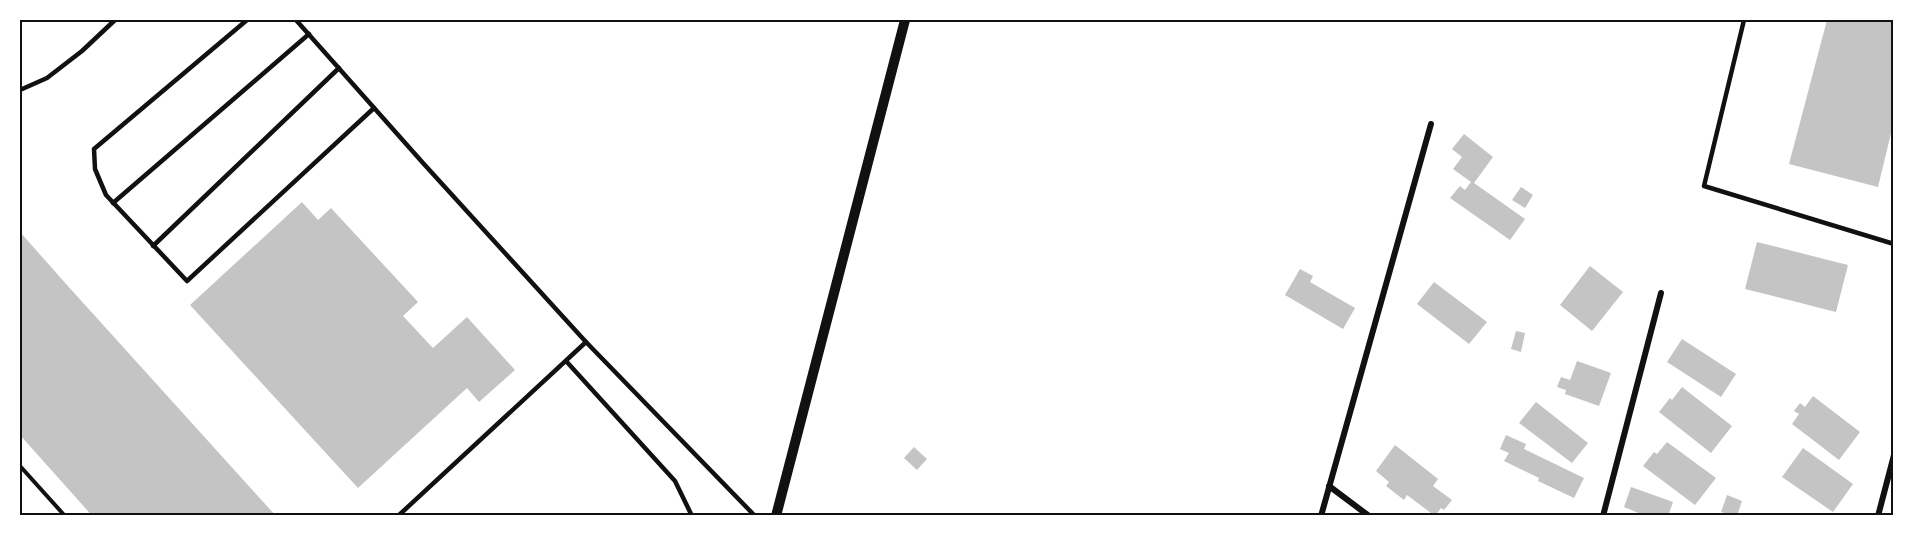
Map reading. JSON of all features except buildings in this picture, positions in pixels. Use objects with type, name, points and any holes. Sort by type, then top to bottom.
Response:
[{"type":"street","points":[[777,516],[905,20]]},
{"type":"street","points":[[1321,516],[1431,124]]},
{"type":"street","points":[[1603,516],[1661,293]]},
{"type":"street","points":[[1878,516],[1893,455]]},
{"type":"street","points":[[1329,486],[1369,516]]},
{"type":"lane","points":[[20,90],[47,78],[82,51],[115,20]]},
{"type":"lane","points":[[247,20],[94,149],[95,169],[106,195],[187,281],[374,108]]},
{"type":"lane","points":[[296,20],[586,342],[755,516]]},
{"type":"lane","points":[[1744,20],[1704,186],[1893,244]]},
{"type":"lane","points":[[112,203],[309,33]]},
{"type":"lane","points":[[153,246],[339,68]]},
{"type":"lane","points":[[398,516],[405,513],[586,342]]},
{"type":"lane","points":[[566,361],[675,481],[692,516]]},
{"type":"path","points":[[20,466],[65,516]]}]
